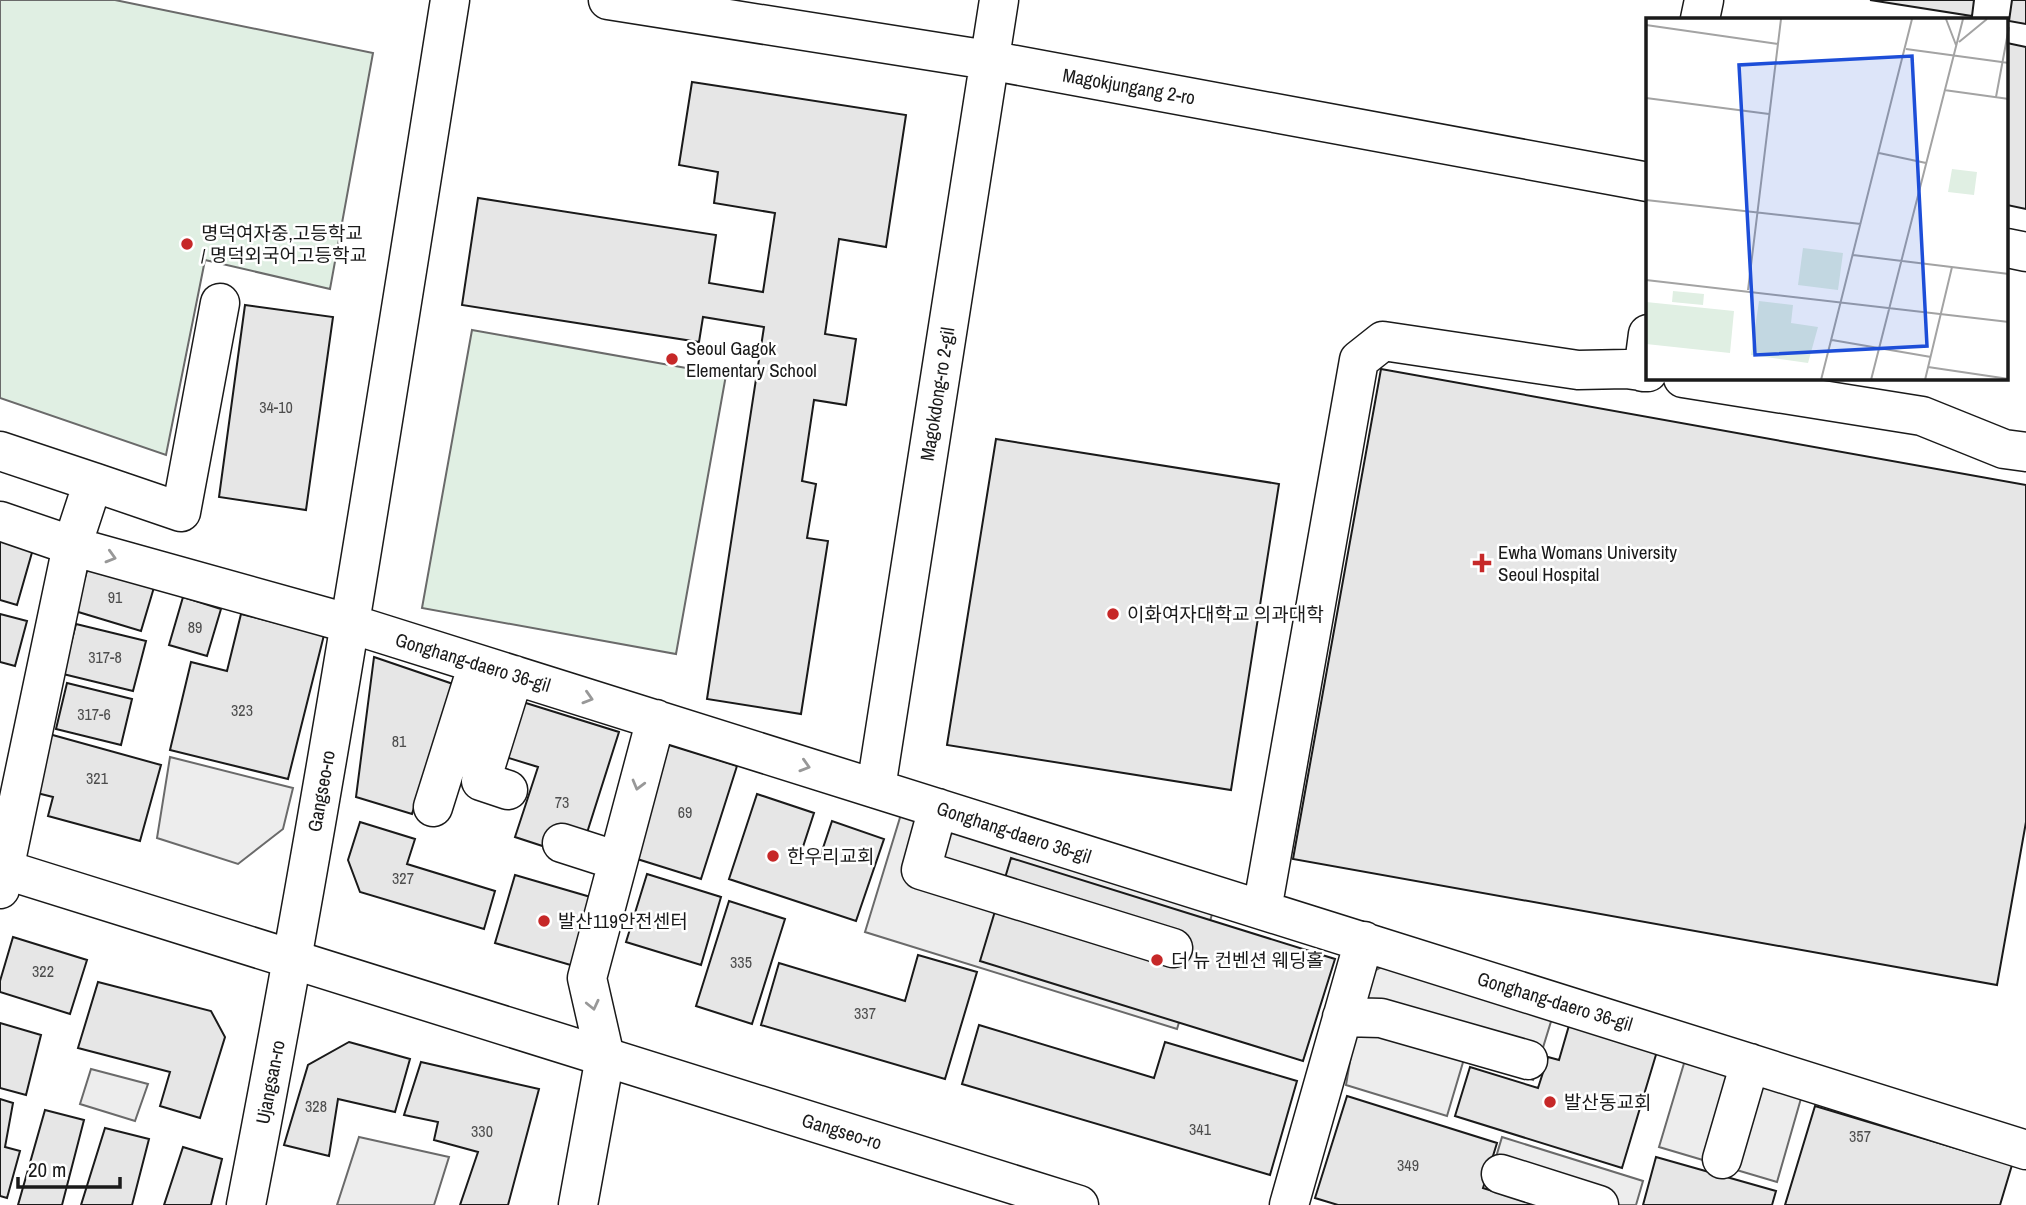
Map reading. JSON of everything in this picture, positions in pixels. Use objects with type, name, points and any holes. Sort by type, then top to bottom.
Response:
[{"type":"street","name":"Gangseo-ro","points":[[293,958],[351,624],[450,0]]},
{"type":"street","name":"Magokjungang 2-ro","points":[[608,0],[988,60],[1646,182]]},
{"type":"street","name":"Magokdong-ro 2-gil","points":[[876,788],[999,0]]},
{"type":"street","points":[[1700,18],[1704,0]]},
{"type":"street","points":[[2008,248],[2026,252]]},
{"type":"street","points":[[0,451],[181,512],[220,303]]},
{"type":"street","points":[[1262,910],[1359,360],[1383,341],[1578,370],[1626,369],[1645,372]]},
{"type":"street","points":[[1695,380],[1922,416],[2004,449],[2026,452]]},
{"type":"street","name":"Gangseo-ro","points":[[93,482],[72,546],[2,875],[293,958],[1079,1205]]},
{"type":"street","name":"Gonghang-daero 36-gil","points":[[0,521],[72,546],[351,624],[2026,1150]]},
{"type":"street","points":[[496,670],[481,781],[508,790]]},
{"type":"street","points":[[433,807],[496,670]]},
{"type":"street","points":[[578,1205],[605,1057],[587,978],[656,719]]},
{"type":"street","points":[[938,808],[914,895],[961,910]]},
{"type":"street","points":[[562,843],[618,861]]},
{"type":"street","points":[[921,870],[1173,948]]},
{"type":"street","points":[[1289,1205],[1364,941]]},
{"type":"street","name":"Ujangsan-ro","points":[[246,1205],[293,958]]},
{"type":"street","points":[[1342,1017],[1381,1018],[1528,1060]]},
{"type":"street","points":[[1722,1159],[1750,1063]]},
{"type":"street","points":[[1501,1174],[1599,1205]]},
{"type":"green space","points":[[0,0],[115,0],[373,53],[330,289],[205,260],[166,455],[0,398]]},
{"type":"green space","points":[[472,330],[726,375],[676,654],[422,608]]},
{"type":"shaded area","points":[[170,757],[293,788],[283,829],[238,864],[157,838]]},
{"type":"shaded area","points":[[902,811],[1214,908],[1177,1029],[865,932]]},
{"type":"shaded area","points":[[1387,964],[1553,1015],[1533,1080],[1464,1059],[1447,1116],[1346,1085],[1364,977]]},
{"type":"shaded area","points":[[1685,1060],[1802,1095],[1777,1182],[1659,1147]]},
{"type":"shaded area","points":[[91,1069],[148,1084],[135,1121],[80,1104]]},
{"type":"shaded area","points":[[359,1137],[449,1157],[434,1205],[337,1205]]},
{"type":"shaded area","points":[[1502,1137],[1643,1181],[1636,1205],[1557,1205],[1488,1184]]},
{"type":"building","points":[[1870,0],[1974,0],[1972,16]]},
{"type":"building","points":[[2012,0],[2026,0],[2026,24],[2009,21]]},
{"type":"building","points":[[2008,43],[2026,47],[2026,209],[2008,205]]},
{"type":"building","points":[[692,82],[906,115],[886,247],[839,239],[825,334],[856,339],[846,405],[814,400],[802,481],[816,484],[807,538],[828,541],[801,714],[707,699],[764,327],[703,317],[699,342],[462,305],[478,198],[716,235],[709,283],[763,292],[775,213],[714,203],[718,172],[679,165]]},
{"type":"building","points":[[245,305],[333,317],[306,510],[219,497]]},
{"type":"building","points":[[1381,369],[2026,485],[2026,822],[1997,985],[1293,859]]},
{"type":"building","name":"이화여자대학교 의과대학","points":[[996,439],[1279,484],[1231,790],[947,745]]},
{"type":"building","points":[[0,540],[33,549],[17,605],[0,600]]},
{"type":"building","points":[[89,564],[155,584],[141,631],[75,611]]},
{"type":"building","points":[[183,597],[221,609],[207,656],[169,645]]},
{"type":"building","points":[[0,614],[27,621],[15,666],[0,662]]},
{"type":"building","points":[[241,614],[324,635],[288,779],[170,750],[191,662],[227,671]]},
{"type":"building","points":[[76,624],[146,641],[133,691],[63,674]]},
{"type":"building","points":[[374,657],[453,684],[412,814],[356,797]]},
{"type":"building","points":[[67,683],[132,699],[121,745],[56,729]]},
{"type":"building","points":[[513,699],[619,732],[579,858],[515,837],[538,767],[496,754]]},
{"type":"building","points":[[49,734],[161,765],[140,841],[48,816],[53,797],[33,792]]},
{"type":"building","points":[[669,745],[737,766],[701,879],[634,858]]},
{"type":"building","name":"한우리교회","points":[[757,794],[814,813],[801,853],[819,860],[832,821],[884,839],[856,921],[729,879]]},
{"type":"building","points":[[360,822],[415,839],[407,864],[495,891],[484,929],[360,892],[348,860]]},
{"type":"building","name":"더 뉴 컨벤션 웨딩홀","points":[[1011,858],[1335,959],[1303,1061],[980,961]]},
{"type":"building","points":[[647,874],[721,897],[701,965],[626,942]]},
{"type":"building","name":"발산119안전센터","points":[[515,875],[594,898],[574,966],[495,943]]},
{"type":"building","points":[[729,901],[785,919],[752,1024],[696,1006]]},
{"type":"building","points":[[13,937],[87,960],[70,1014],[0,992],[0,981]]},
{"type":"building","points":[[918,955],[977,972],[945,1079],[761,1025],[779,963],[905,1001]]},
{"type":"building","points":[[98,982],[211,1011],[225,1037],[200,1118],[160,1106],[170,1072],[78,1048]]},
{"type":"building","name":"발산동교회","points":[[1570,1022],[1658,1048],[1622,1168],[1455,1116],[1470,1067],[1538,1088],[1548,1057],[1559,1060]]},
{"type":"building","points":[[0,1023],[41,1035],[26,1095],[0,1088]]},
{"type":"building","points":[[979,1025],[1154,1078],[1165,1042],[1297,1081],[1270,1175],[962,1084]]},
{"type":"building","points":[[349,1042],[410,1059],[395,1112],[338,1099],[329,1156],[284,1145],[308,1065]]},
{"type":"building","points":[[421,1062],[539,1089],[508,1205],[460,1205],[478,1152],[434,1140],[438,1122],[404,1115]]},
{"type":"building","points":[[1347,1096],[1497,1143],[1483,1188],[1538,1205],[1338,1205],[1315,1198]]},
{"type":"building","points":[[0,1099],[13,1103],[5,1147],[20,1151],[7,1198],[0,1196]]},
{"type":"building","points":[[1815,1106],[2012,1165],[2000,1205],[1785,1205]]},
{"type":"building","points":[[45,1110],[84,1120],[62,1205],[18,1205]]},
{"type":"building","points":[[105,1128],[149,1139],[132,1205],[81,1205]]},
{"type":"building","points":[[183,1147],[222,1159],[211,1205],[164,1205]]},
{"type":"building","points":[[1656,1157],[1776,1191],[1772,1205],[1643,1205]]},
{"type":"place","name":"명덕여자중,고등학교 / 명덕외국어고등학교","points":[[187,244]]},
{"type":"place","name":"Seoul Gagok Elementary School","points":[[672,359]]},
{"type":"place","name":"Ewha Womans University Seoul Hospital","points":[[1482,563]]},
{"type":"place","name":"이화여자대학교 의과대학","points":[[1113,614]]},
{"type":"place","name":"한우리교회","points":[[773,856]]},
{"type":"place","name":"발산119안전센터","points":[[544,921]]},
{"type":"place","name":"더 뉴 컨벤션 웨딩홀","points":[[1157,960]]},
{"type":"place","name":"발산동교회","points":[[1550,1102]]}]
